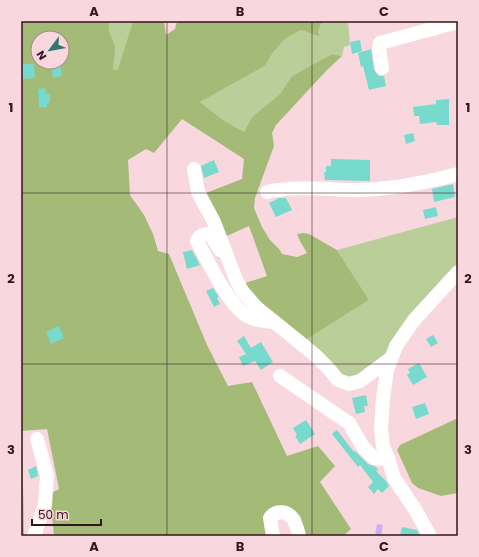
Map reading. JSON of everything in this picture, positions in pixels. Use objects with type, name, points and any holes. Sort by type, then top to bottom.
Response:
[{"type":"street","points":[[382,68],[379,48],[380,43],[458,22]]},
{"type":"street","points":[[194,170],[198,192],[214,222],[230,267]]},
{"type":"street","points":[[267,192],[294,188],[358,190],[391,188],[430,182],[458,174]]},
{"type":"street","points":[[273,322],[250,318],[237,309],[213,272],[197,241],[201,235],[207,234],[210,236],[230,267],[243,292],[257,308],[315,355],[338,380],[349,384],[360,381],[391,358]]},
{"type":"street","points":[[430,536],[416,511],[394,478],[388,458],[383,448],[381,429],[387,370],[396,346],[403,335],[429,303],[458,272]]},
{"type":"street","points":[[280,376],[349,423],[363,448],[374,458],[388,458]]},
{"type":"street","points":[[34,536],[45,505],[47,475],[37,439]]},
{"type":"street","points":[[273,536],[270,518],[280,512],[285,512],[294,521],[300,536]]},
{"type":"green space","points":[[21,21],[110,21],[109,31],[115,46],[113,70],[118,70],[133,21],[164,21],[166,35],[175,29],[177,21],[322,21],[318,32],[320,37],[301,30],[285,39],[272,54],[265,66],[200,102],[223,120],[244,132],[252,117],[280,94],[292,76],[332,54],[342,56],[276,125],[272,133],[274,146],[255,198],[254,208],[262,227],[270,240],[282,254],[297,257],[307,253],[297,234],[304,233],[309,234],[337,250],[369,300],[307,339],[239,285],[267,276],[249,226],[220,239],[201,195],[242,179],[244,159],[182,119],[154,153],[146,149],[128,160],[130,195],[144,215],[153,234],[158,251],[169,254],[207,345],[228,386],[252,382],[287,456],[318,446],[335,466],[320,482],[351,529],[343,536],[298,536],[290,518],[275,516],[272,536],[54,536],[50,494],[59,489],[47,429],[22,431],[24,536],[21,536]]},
{"type":"green space","points":[[110,21],[133,21],[119,70],[113,70],[115,47],[109,31]]},
{"type":"green space","points":[[322,21],[348,21],[350,45],[344,47],[342,56],[332,54],[292,76],[280,94],[252,117],[244,132],[223,120],[200,102],[265,66],[272,54],[285,39],[301,30],[319,37],[318,32]]},
{"type":"green space","points":[[458,217],[458,267],[387,358],[346,381],[307,339],[369,300],[337,250]]},
{"type":"green space","points":[[458,418],[458,493],[441,496],[418,488],[412,483],[397,450],[400,445]]},
{"type":"shaded area","points":[[377,524],[383,525],[381,536],[375,536]]},
{"type":"building","points":[[360,40],[362,51],[352,54],[350,42]]},
{"type":"building","points":[[371,49],[374,70],[379,76],[384,76],[386,86],[369,90],[358,53]]},
{"type":"building","points":[[21,64],[30,64],[30,70],[34,70],[35,78],[21,79]]},
{"type":"building","points":[[52,70],[61,70],[62,76],[53,78]]},
{"type":"building","points":[[45,88],[46,94],[50,93],[50,103],[47,103],[47,107],[39,108],[38,89]]},
{"type":"building","points":[[449,99],[449,125],[437,125],[436,122],[420,124],[419,116],[414,116],[413,107],[436,104],[436,100]]},
{"type":"building","points":[[413,133],[415,141],[406,144],[404,135]]},
{"type":"building","points":[[331,159],[370,160],[370,181],[325,180],[324,172],[326,172],[326,166],[331,166]]},
{"type":"building","points":[[214,160],[219,172],[204,178],[201,166]]},
{"type":"building","points":[[453,184],[455,197],[434,202],[432,189]]},
{"type":"building","points":[[279,198],[286,198],[292,210],[276,217],[269,203]]},
{"type":"building","points":[[436,207],[438,216],[425,219],[423,210]]},
{"type":"building","points":[[192,250],[200,265],[187,269],[183,252]]},
{"type":"building","points":[[213,288],[219,297],[217,298],[220,304],[214,307],[206,291]]},
{"type":"building","points":[[59,326],[64,338],[51,344],[46,332]]},
{"type":"building","points":[[433,335],[438,343],[431,347],[426,339]]},
{"type":"building","points":[[244,336],[251,348],[261,342],[273,362],[261,370],[255,361],[243,366],[239,357],[246,354],[237,341]]},
{"type":"building","points":[[419,363],[427,377],[413,385],[407,375],[410,373],[408,369]]},
{"type":"building","points":[[366,395],[368,406],[364,406],[365,412],[356,414],[352,398]]},
{"type":"building","points":[[425,403],[429,414],[416,419],[412,407]]},
{"type":"building","points":[[306,420],[315,434],[300,444],[295,436],[297,435],[293,428]]},
{"type":"building","points":[[337,430],[354,452],[355,451],[368,464],[376,467],[378,470],[376,471],[386,481],[389,486],[382,493],[378,489],[374,494],[368,487],[373,482],[360,465],[358,467],[332,434]]},
{"type":"building","points":[[36,466],[38,476],[31,479],[28,470]]},
{"type":"building","points":[[402,527],[417,530],[420,536],[400,536]]}]
